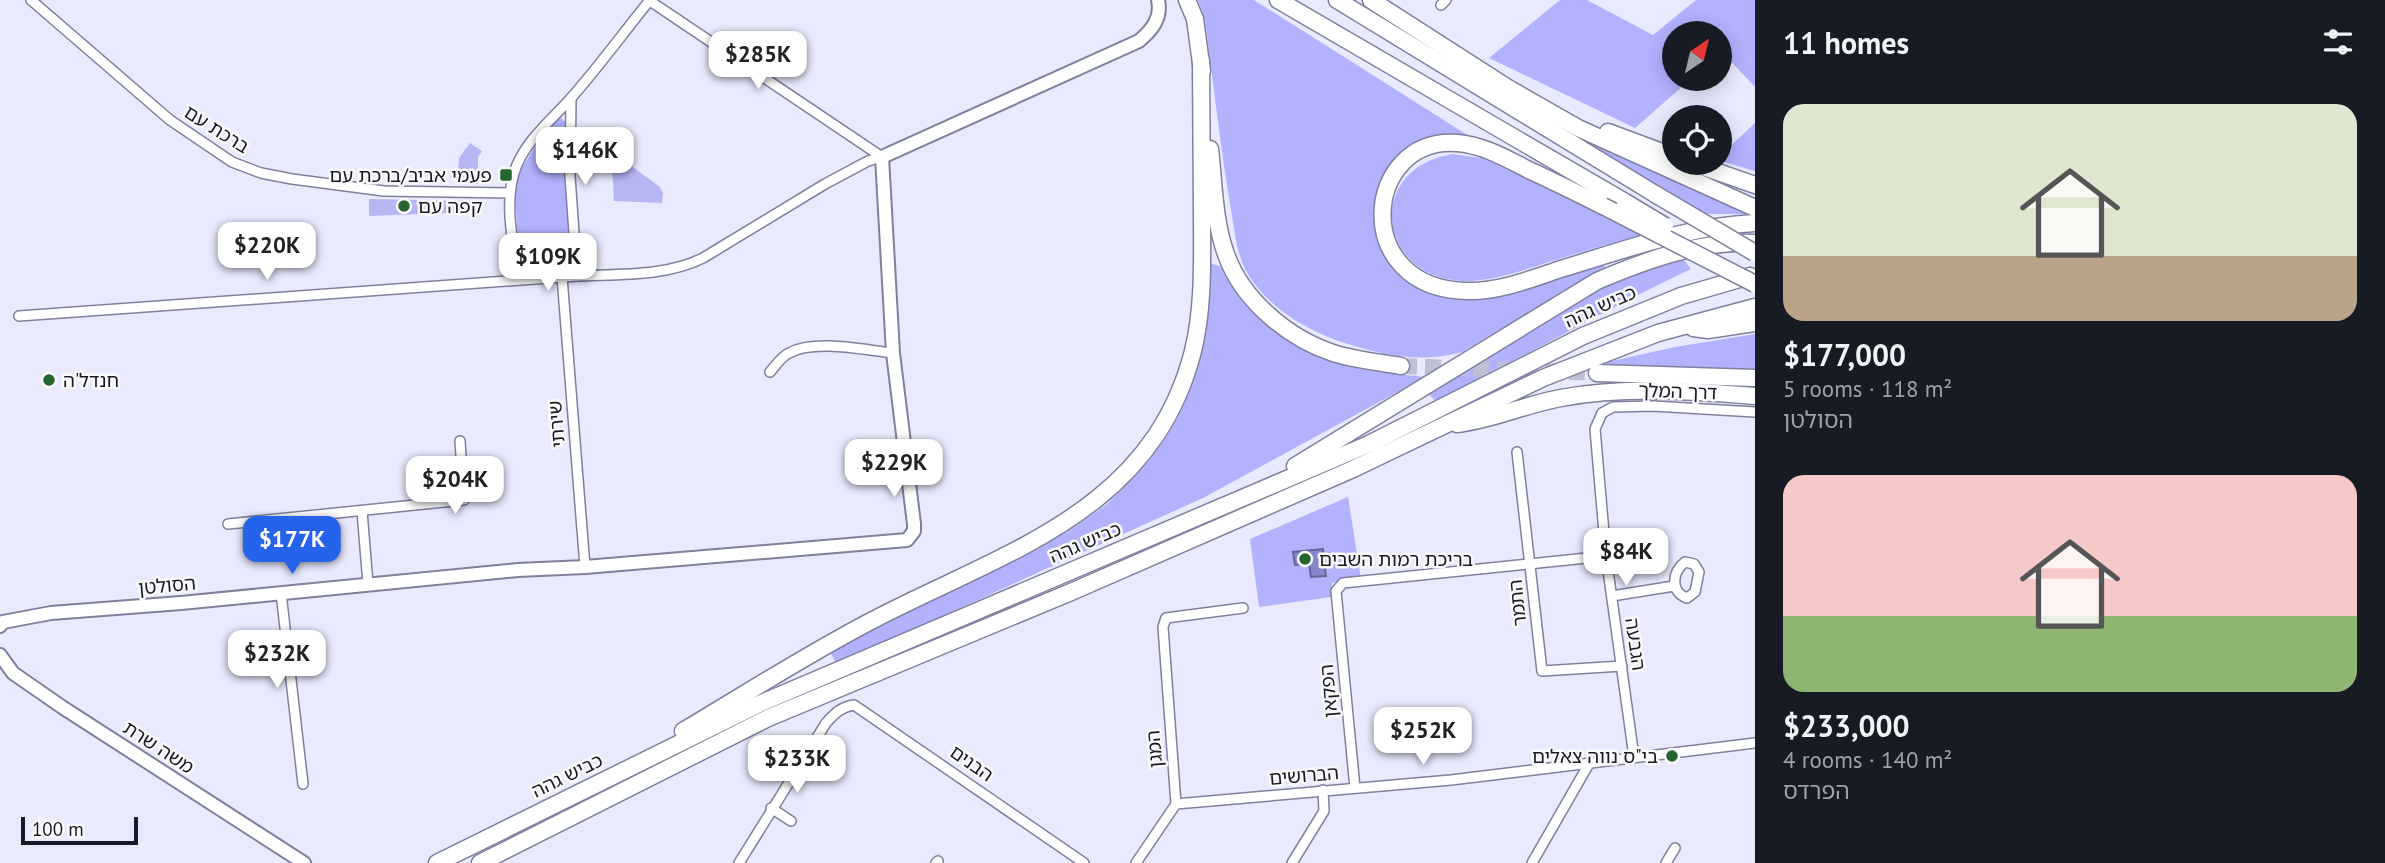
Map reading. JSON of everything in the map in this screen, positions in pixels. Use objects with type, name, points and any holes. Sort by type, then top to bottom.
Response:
[{"type":"highway","points":[[1187,0],[1195,19],[1201,61],[1220,233],[1225,254],[1242,286],[1276,321],[1312,345],[1355,358],[1401,366]]},
{"type":"highway","points":[[1278,0],[1625,202],[1755,283]]},
{"type":"highway","points":[[1337,0],[1755,253]]},
{"type":"highway","points":[[1371,0],[1462,59],[1578,128],[1755,208]]},
{"type":"highway","points":[[1462,59],[1566,113],[1662,152]]},
{"type":"highway","points":[[585,790],[848,633],[1057,529],[1103,495],[1140,456],[1168,416],[1180,391],[1194,348],[1198,324],[1202,259],[1201,61]]},
{"type":"highway","points":[[1755,223],[1676,234],[1510,285],[1467,291],[1428,284],[1404,269],[1390,252],[1381,220],[1386,190],[1404,162],[1429,147],[1447,143],[1469,145],[1495,153],[1603,206],[1755,283]]},
{"type":"highway","points":[[1726,175],[1755,185]]},
{"type":"highway","points":[[1197,518],[1303,463],[1597,281],[1638,264],[1701,247],[1723,243],[1755,243]]},
{"type":"highway","name":"כביש גהה","points":[[438,863],[759,704],[1369,444],[1620,319],[1681,296],[1755,275]]},
{"type":"highway","name":"כביש גהה","points":[[480,863],[768,718],[1098,580],[1353,469],[1543,378],[1658,333],[1755,307]]},
{"type":"highway","points":[[1681,327],[1708,330],[1755,323]]},
{"type":"highway","points":[[1597,373],[1755,378]]},
{"type":"highway","points":[[1444,426],[1476,422],[1556,398],[1602,392],[1655,390],[1755,396]]},
{"type":"street","name":"ברכת עם","points":[[31,0],[170,120],[232,162],[261,173],[292,179],[384,191],[510,192]]},
{"type":"street","points":[[518,280],[510,192],[513,174],[522,156],[548,121],[571,98],[650,0],[882,158]]},
{"type":"street","points":[[19,316],[637,273],[692,264],[868,161],[882,158],[1139,41],[1149,33],[1159,15],[1158,0]]},
{"type":"street","points":[[571,98],[569,176],[577,276]]},
{"type":"street","points":[[771,372],[787,354],[801,348],[816,346],[893,353],[882,158]]},
{"type":"street","name":"שירתי","points":[[562,277],[585,567]]},
{"type":"street","name":"הסולטן","points":[[1,624],[51,613],[518,570],[585,567],[907,540],[914,531],[914,524],[893,353]]},
{"type":"street","name":"דרך המלך","points":[[1602,413],[1614,407],[1653,406],[1755,412]]},
{"type":"street","name":"הגבעה","points":[[1602,413],[1595,429],[1606,556],[1634,757]]},
{"type":"street","points":[[228,524],[464,500],[460,441]]},
{"type":"street","name":"התמר","points":[[1517,452],[1542,671],[1622,666]]},
{"type":"street","points":[[362,511],[368,584]]},
{"type":"street","points":[[1530,564],[1606,556]]},
{"type":"street","name":"הפקאן","points":[[1355,788],[1336,591],[1343,583],[1530,564]]},
{"type":"street","points":[[1612,596],[1674,586]]},
{"type":"street","points":[[281,593],[303,784]]},
{"type":"street","name":"המגן","points":[[1176,804],[1166,691],[1163,627],[1166,618],[1243,608]]},
{"type":"street","name":"משה שרת","points":[[0,655],[13,673],[62,707],[304,863]]},
{"type":"street","name":"הבנים","points":[[771,808],[826,723],[836,712],[854,705],[1084,863]]},
{"type":"street","name":"הברושים","points":[[1176,804],[1451,780],[1755,743]]},
{"type":"street","points":[[1532,863],[1590,762]]},
{"type":"street","points":[[1293,863],[1324,811],[1323,790]]},
{"type":"street","points":[[1136,863],[1176,804]]},
{"type":"street","points":[[740,862],[771,808],[791,821]]},
{"type":"street","points":[[1666,863],[1675,848]]},
{"type":"shaded area","points":[[1198,0],[1254,0],[1469,136],[1442,137],[1427,142],[1403,155],[1385,174],[1376,200],[1375,227],[1384,252],[1402,271],[1449,297],[1471,300],[1520,290],[1598,259],[1605,267],[1462,352],[1447,355],[1405,357],[1377,352],[1333,339],[1290,317],[1255,284],[1240,256],[1226,181],[1205,20]]},
{"type":"shaded area","points":[[1560,0],[1587,0],[1653,35],[1662,28],[1662,91],[1677,91],[1635,128],[1489,58]]},
{"type":"shaded area","points":[[1696,0],[1755,0],[1755,87],[1732,63],[1732,21],[1670,21]]},
{"type":"shaded area","points":[[1542,115],[1641,166],[1755,214],[1701,214]]},
{"type":"shaded area","points":[[561,118],[565,122],[572,272],[520,276],[515,193],[520,170],[547,129],[555,119]]},
{"type":"shaded area","points":[[1755,123],[1755,171],[1732,164],[1732,145]]},
{"type":"shaded area","points":[[470,143],[482,151],[478,157],[478,184],[457,183],[459,158]]},
{"type":"shaded area","points":[[611,151],[660,187],[663,193],[662,203],[614,201]]},
{"type":"shaded area","points":[[1453,154],[1487,159],[1509,168],[1645,234],[1494,278],[1453,280],[1427,272],[1408,258],[1396,239],[1392,218],[1395,197],[1406,178],[1425,163]]},
{"type":"shaded area","points":[[369,199],[470,201],[470,212],[369,216]]},
{"type":"shaded area","points":[[1681,256],[1691,269],[1436,402],[1428,393],[1597,289],[1631,272]]},
{"type":"shaded area","points":[[1209,263],[1223,267],[1245,302],[1259,318],[1292,344],[1330,362],[1350,367],[1425,377],[1203,498],[836,664],[830,651],[1067,532],[1106,505],[1122,489],[1158,446],[1187,397],[1202,345]]},
{"type":"shaded area","points":[[1755,334],[1755,370],[1607,367],[1607,362]]},
{"type":"shaded area","name":"בריכת רמות השבים","points":[[1348,497],[1361,579],[1332,583],[1331,597],[1259,607],[1250,539]]},
{"type":"shaded area","points":[[1323,549],[1326,576],[1311,577],[1309,564],[1295,565],[1293,552]]},
{"type":"tunnel","points":[[1401,366],[1597,373]]},
{"type":"place","name":"פעמי אביב/ברכת עם","points":[[506,175]]},
{"type":"place","name":"קפה עם","points":[[404,206]]},
{"type":"place","name":"חנדל'ה","points":[[49,380]]},
{"type":"place","name":"בריכת רמות השבים","points":[[1305,559]]},
{"type":"place","name":"בי\"ס נווה צאלים","points":[[1672,756]]}]
